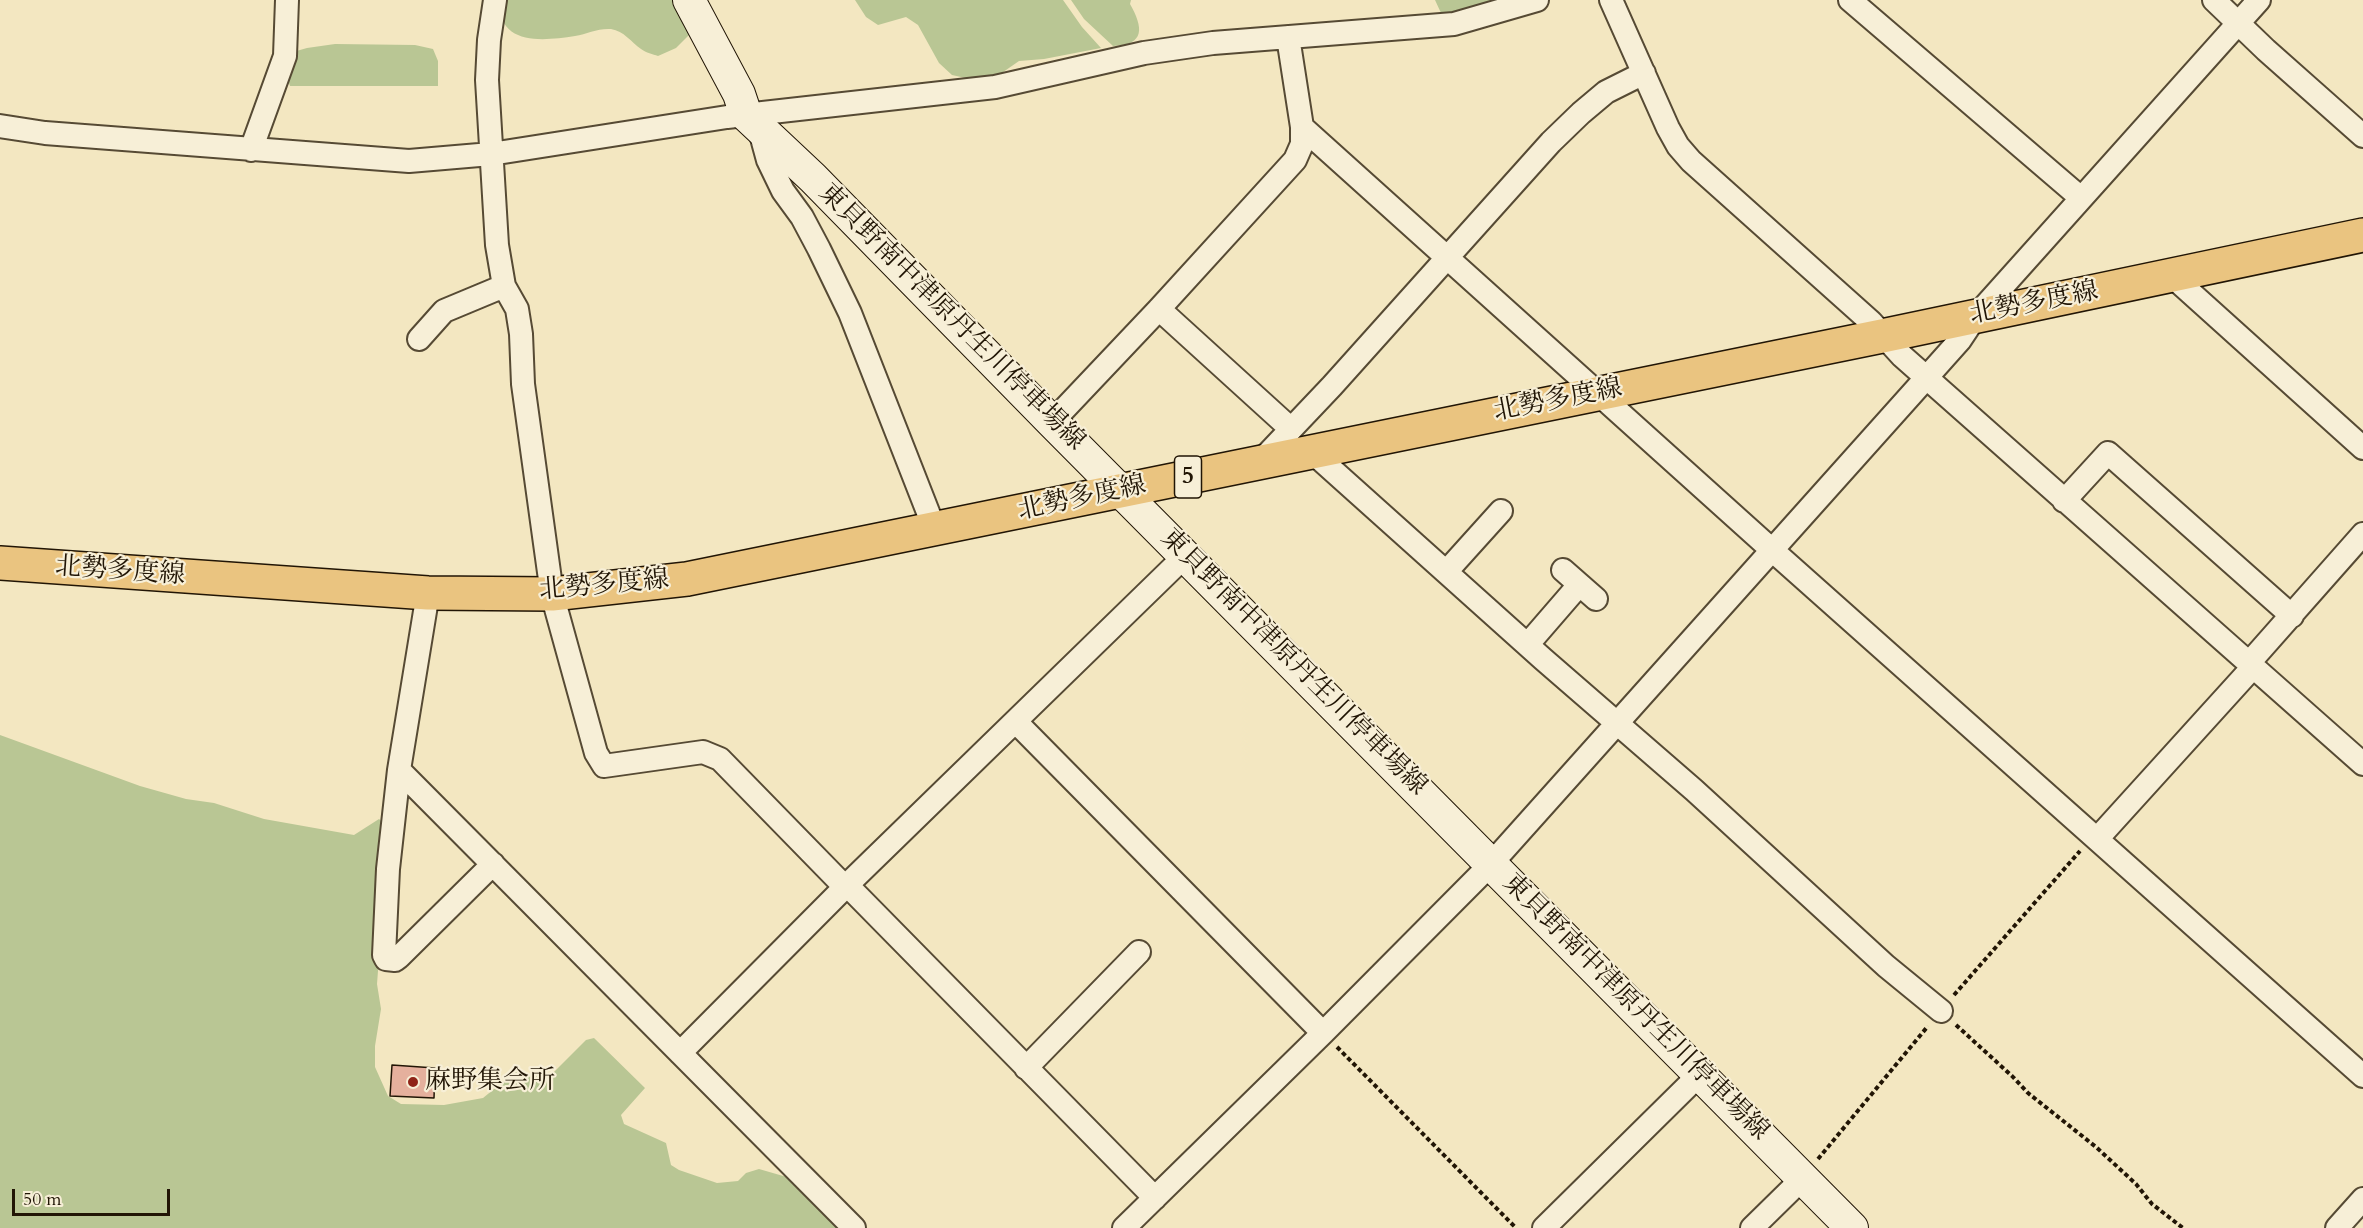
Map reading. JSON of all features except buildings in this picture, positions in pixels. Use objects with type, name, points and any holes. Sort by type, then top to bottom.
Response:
[{"type":"main road","name":"東貝野南中津原丹生川停車場線","points":[[689,0],[752,121],[813,178],[1852,1228]]},
{"type":"main road","name":"北勢多度線","points":[[0,563],[428,593],[552,594],[687,579],[1259,463],[1301,440],[1597,394],[2363,235]]},
{"type":"street","points":[[251,150],[285,56],[287,0]]},
{"type":"street","points":[[495,0],[489,40],[488,80],[497,244],[504,286],[517,309],[521,334],[523,384],[552,594],[596,753],[604,766],[703,752],[720,759],[1155,1198]]},
{"type":"street","points":[[0,126],[45,133],[409,161],[491,154],[995,87],[1144,53],[1213,43],[1454,24],[1537,0]]},
{"type":"street","points":[[1611,0],[1668,128],[1678,146],[1691,161],[1871,322],[1882,336],[2064,501],[2363,764]]},
{"type":"street","points":[[1850,0],[2081,198]]},
{"type":"street","points":[[2214,0],[2266,50],[2363,136]]},
{"type":"street","points":[[1124,1228],[1491,864],[1960,340],[1976,316],[2259,0]]},
{"type":"street","points":[[1052,422],[1159,309],[1294,160],[1302,144],[1302,127],[1288,37]]},
{"type":"street","points":[[1301,440],[1447,257],[1514,182],[1581,113],[1606,93],[1644,73]]},
{"type":"street","points":[[752,121],[783,191],[802,217],[850,313],[935,530]]},
{"type":"street","points":[[1302,127],[1597,394],[2363,1076]]},
{"type":"street","points":[[2172,276],[2363,448]]},
{"type":"street","points":[[419,339],[444,311],[504,286]]},
{"type":"street","points":[[1159,309],[1446,572],[1617,722],[1886,966],[1941,1011]]},
{"type":"street","points":[[2064,501],[2108,453],[2292,616]]},
{"type":"street","points":[[1446,572],[1502,510]]},
{"type":"street","points":[[2097,839],[2363,534]]},
{"type":"street","points":[[680,1053],[846,886],[1186,555]]},
{"type":"street","points":[[1528,644],[1579,585]]},
{"type":"street","points":[[428,593],[399,770],[388,869],[384,955],[386,959],[395,960],[399,957],[493,864]]},
{"type":"street","points":[[1016,722],[1323,1033]]},
{"type":"street","points":[[399,770],[854,1228]]},
{"type":"street","points":[[1026,1068],[1139,952]]},
{"type":"street","points":[[1544,1228],[1701,1073]]},
{"type":"street","points":[[1752,1228],[1803,1178]]},
{"type":"street","points":[[2337,1228],[2363,1199]]},
{"type":"path","points":[[1941,1011],[2028,1093],[2096,1147],[2136,1184],[2152,1204],[2182,1228]]},
{"type":"path","points":[[1323,1033],[1516,1228]]},
{"type":"green space","points":[[499,0],[682,0],[694,30],[676,48],[658,56],[643,50],[624,34],[611,29],[562,38],[536,39],[514,33],[506,26],[501,15]]},
{"type":"green space","points":[[855,0],[1063,0],[1082,27],[1101,48],[1044,59],[1019,61],[996,77],[970,79],[952,75],[939,63],[918,25],[906,17],[878,25],[866,17]]},
{"type":"green space","points":[[1071,0],[1131,0],[1130,4],[1137,20],[1139,33],[1131,42],[1113,46],[1084,19]]},
{"type":"green space","points":[[1435,0],[1500,0],[1453,14],[1441,13]]},
{"type":"green space","points":[[335,44],[415,45],[433,49],[438,61],[438,86],[290,86],[287,78],[293,52]]},
{"type":"green space","points":[[0,735],[140,786],[186,799],[214,803],[264,819],[354,835],[379,819],[389,828],[377,984],[381,1009],[375,1046],[375,1067],[388,1096],[401,1104],[444,1105],[483,1098],[515,1072],[545,1077],[552,1074],[586,1040],[594,1038],[645,1088],[621,1115],[624,1124],[666,1143],[671,1165],[717,1183],[738,1181],[746,1173],[759,1169],[797,1180],[845,1228],[0,1228]]},
{"type":"place","name":"麻野集会所","points":[[413,1082]]}]
